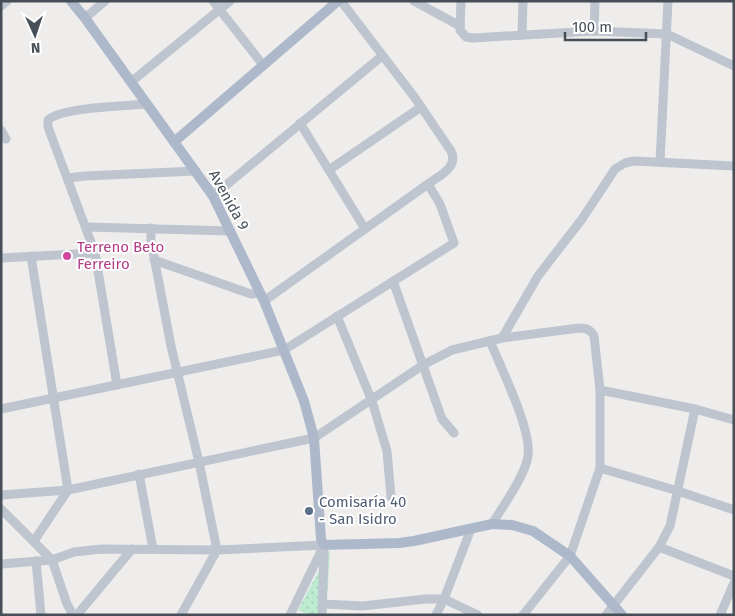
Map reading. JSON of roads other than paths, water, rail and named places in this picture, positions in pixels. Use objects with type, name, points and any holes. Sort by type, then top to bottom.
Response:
[{"type":"main road","name":"Avenida 9","points":[[71,1],[213,196],[262,297],[304,401],[314,438],[321,539],[324,546]]},
{"type":"main road","points":[[174,142],[339,1]]},
{"type":"main road","points":[[324,546],[399,543],[492,524],[512,525],[528,529],[570,556],[622,615]]},
{"type":"street","points":[[1,6],[7,1]]},
{"type":"street","points":[[85,18],[105,1]]},
{"type":"street","points":[[213,1],[263,65]]},
{"type":"street","points":[[131,82],[230,1]]},
{"type":"street","points":[[154,260],[262,297],[364,229],[450,168],[453,155],[421,107],[339,1]]},
{"type":"street","points":[[414,1],[460,26]]},
{"type":"street","points":[[461,1],[460,26],[462,34],[473,38],[594,31],[667,34],[734,66]]},
{"type":"street","points":[[522,35],[523,1]]},
{"type":"street","points":[[594,31],[595,1]]},
{"type":"street","points":[[660,162],[668,1]]},
{"type":"street","points":[[213,196],[382,56]]},
{"type":"street","points":[[117,385],[95,252],[48,127],[48,120],[52,116],[76,110],[147,104]]},
{"type":"street","points":[[329,170],[421,107]]},
{"type":"street","points":[[300,123],[364,229]]},
{"type":"street","points":[[1,130],[6,139]]},
{"type":"street","points":[[502,338],[538,276],[582,220],[615,169],[625,163],[634,161],[734,166]]},
{"type":"street","points":[[68,178],[196,171]]},
{"type":"street","points":[[1,409],[284,350],[454,243],[440,204],[428,184]]},
{"type":"street","points":[[87,227],[230,230]]},
{"type":"street","points":[[151,228],[150,241],[171,346],[199,462],[217,550],[181,615]]},
{"type":"street","points":[[1,258],[95,252]]},
{"type":"street","points":[[31,256],[68,490],[34,542]]},
{"type":"street","points":[[393,281],[442,419],[454,433]]},
{"type":"street","points":[[337,316],[372,400],[386,451],[391,498]]},
{"type":"street","points":[[1,495],[68,490],[314,438],[424,365],[452,350],[502,338],[586,328],[592,331],[594,336],[600,390],[600,468],[570,556],[523,615]]},
{"type":"street","points":[[490,341],[527,433],[528,457],[520,478],[492,524]]},
{"type":"street","points":[[600,390],[695,409],[734,420]]},
{"type":"street","points":[[606,615],[659,547],[670,526],[695,409]]},
{"type":"street","points":[[600,468],[734,510]]},
{"type":"street","points":[[139,474],[153,549]]},
{"type":"street","points":[[1,509],[52,560],[67,604],[75,615],[132,549]]},
{"type":"street","points":[[436,615],[471,529]]},
{"type":"street","points":[[1,564],[52,560],[74,552],[132,549],[217,550],[324,546]]},
{"type":"street","points":[[322,615],[324,546]]},
{"type":"street","points":[[290,615],[324,546]]},
{"type":"street","points":[[659,547],[734,576]]},
{"type":"street","points":[[36,561],[41,615]]},
{"type":"street","points":[[720,615],[734,584]]},
{"type":"street","points":[[322,604],[363,606],[424,599],[444,599],[478,615]]},
{"type":"place","name":"Terreno Beto Ferreiro","points":[[67,256]]},
{"type":"place","name":"Comisaría 40 - San Isidro","points":[[309,511]]}]
